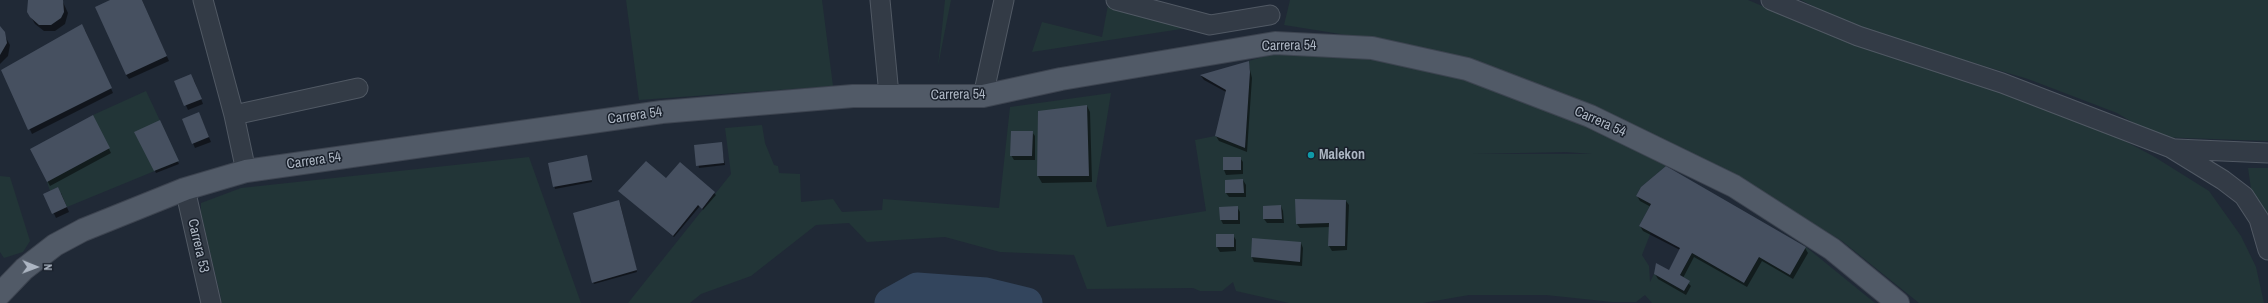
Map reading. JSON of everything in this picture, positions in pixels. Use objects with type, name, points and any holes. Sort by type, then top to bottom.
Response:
[{"type":"main road","name":"Carrera 54","points":[[0,294],[24,269],[55,245],[83,230],[185,189],[246,171],[662,112],[853,96],[983,96],[1061,79],[1275,43],[1372,48],[1467,69],[1590,116],[1734,186],[1832,249],[1898,303]]},
{"type":"street","points":[[203,0],[234,115],[246,171]]},
{"type":"street","points":[[880,0],[889,95]]},
{"type":"street","points":[[983,96],[1004,0]]},
{"type":"street","points":[[1116,0],[1210,25],[1270,15]]},
{"type":"street","points":[[1771,0],[1858,36],[2002,83],[2171,148],[2217,176],[2244,196],[2259,219],[2268,250]]},
{"type":"street","points":[[234,115],[358,88]]},
{"type":"street","points":[[2171,148],[2268,153]]},
{"type":"street","name":"Carrera 53","points":[[185,189],[211,303]]},
{"type":"shaded area","points":[[626,0],[822,0],[833,86],[639,100]]},
{"type":"shaded area","points":[[945,0],[951,0],[938,66]]},
{"type":"shaded area","points":[[1290,0],[1748,0],[1858,46],[1997,85],[2091,123],[2153,156],[2209,191],[2241,236],[2256,267],[2264,303],[1919,303],[1842,241],[1746,182],[1607,112],[1474,64],[1378,40],[1284,25]]},
{"type":"shaded area","points":[[1801,0],[2268,0],[2268,141],[2157,137],[2117,113],[2028,79],[1859,29]]},
{"type":"shaded area","points":[[1108,5],[1194,27],[1032,52],[1042,22],[1102,37]]},
{"type":"shaded area","points":[[1290,49],[1368,52],[1431,67],[1591,122],[1666,166],[1641,187],[1636,196],[1651,204],[1639,226],[1651,232],[1642,255],[1649,266],[1650,282],[1654,274],[1684,291],[1689,281],[1680,275],[1692,253],[1744,283],[1759,257],[1806,247],[1875,303],[1652,303],[1645,295],[1636,302],[1612,302],[1546,295],[1469,295],[1423,303],[1289,303],[1236,291],[1233,282],[1222,291],[1200,291],[1193,288],[1087,289],[1074,255],[1000,252],[945,237],[867,242],[849,223],[816,225],[751,276],[701,294],[690,303],[628,303],[731,174],[725,128],[762,125],[765,143],[774,165],[778,166],[779,173],[800,174],[801,202],[833,199],[842,212],[882,210],[883,199],[999,208],[1010,107],[1111,93],[1096,186],[1107,227],[1206,211],[1195,140],[1215,136],[1245,148],[1250,72],[1249,61]],"holes":[[[1566,152],[1592,154],[1473,154]]]},
{"type":"shaded area","points":[[146,91],[179,161],[67,207],[58,187],[50,191],[47,182],[93,115]]},
{"type":"shaded area","points":[[529,157],[581,303],[222,303],[201,213],[201,203],[241,188]]},
{"type":"shaded area","points":[[2248,168],[2268,168],[2268,255],[2257,230]]},
{"type":"shaded area","points":[[0,176],[10,177],[30,241],[23,252],[4,258],[0,252]]},
{"type":"building","points":[[28,0],[63,0],[64,12],[61,18],[51,25],[39,25],[27,12]]},
{"type":"building","points":[[110,0],[142,0],[167,56],[126,75],[95,7]]},
{"type":"building","points":[[82,24],[112,88],[28,130],[1,70]]},
{"type":"building","points":[[0,26],[5,32],[7,43],[0,55]]},
{"type":"building","points":[[1249,61],[1250,72],[1245,148],[1215,136],[1226,90],[1200,75]]},
{"type":"building","points":[[191,74],[202,99],[184,106],[174,81]]},
{"type":"building","points":[[1087,105],[1089,176],[1037,176],[1038,111]]},
{"type":"building","points":[[199,112],[209,137],[192,144],[182,119]]},
{"type":"building","points":[[93,115],[110,148],[47,182],[30,149]]},
{"type":"building","points":[[160,120],[179,161],[154,171],[134,132]]},
{"type":"building","points":[[1011,131],[1033,131],[1032,156],[1010,156]]},
{"type":"building","points":[[722,142],[724,163],[696,166],[694,145]]},
{"type":"building","points":[[587,155],[592,180],[553,187],[548,163]]},
{"type":"building","points":[[1223,157],[1241,157],[1241,170],[1223,170]]},
{"type":"building","points":[[646,161],[666,178],[680,162],[715,192],[702,209],[698,205],[673,236],[618,191]]},
{"type":"building","points":[[1666,166],[1806,247],[1790,275],[1759,257],[1744,283],[1692,253],[1680,275],[1690,281],[1684,291],[1654,274],[1656,263],[1669,270],[1680,248],[1639,226],[1651,204],[1636,196],[1641,187]]},
{"type":"building","points":[[1243,179],[1244,193],[1225,193],[1225,180]]},
{"type":"building","points":[[58,187],[67,207],[52,214],[43,194]]},
{"type":"building","points":[[1295,199],[1346,200],[1345,246],[1328,246],[1329,223],[1296,224]]},
{"type":"building","points":[[619,200],[637,270],[592,283],[573,213]]},
{"type":"building","points":[[1281,205],[1282,219],[1263,219],[1263,206]]},
{"type":"building","points":[[1238,206],[1238,220],[1220,220],[1219,207]]},
{"type":"building","points":[[1216,234],[1234,234],[1234,247],[1216,247]]},
{"type":"building","points":[[1252,238],[1301,242],[1300,262],[1251,257]]},
{"type":"waterway","points":[[890,303],[917,288],[986,293],[1027,303]]},
{"type":"place","name":"Malekon","points":[[1311,155]]}]
